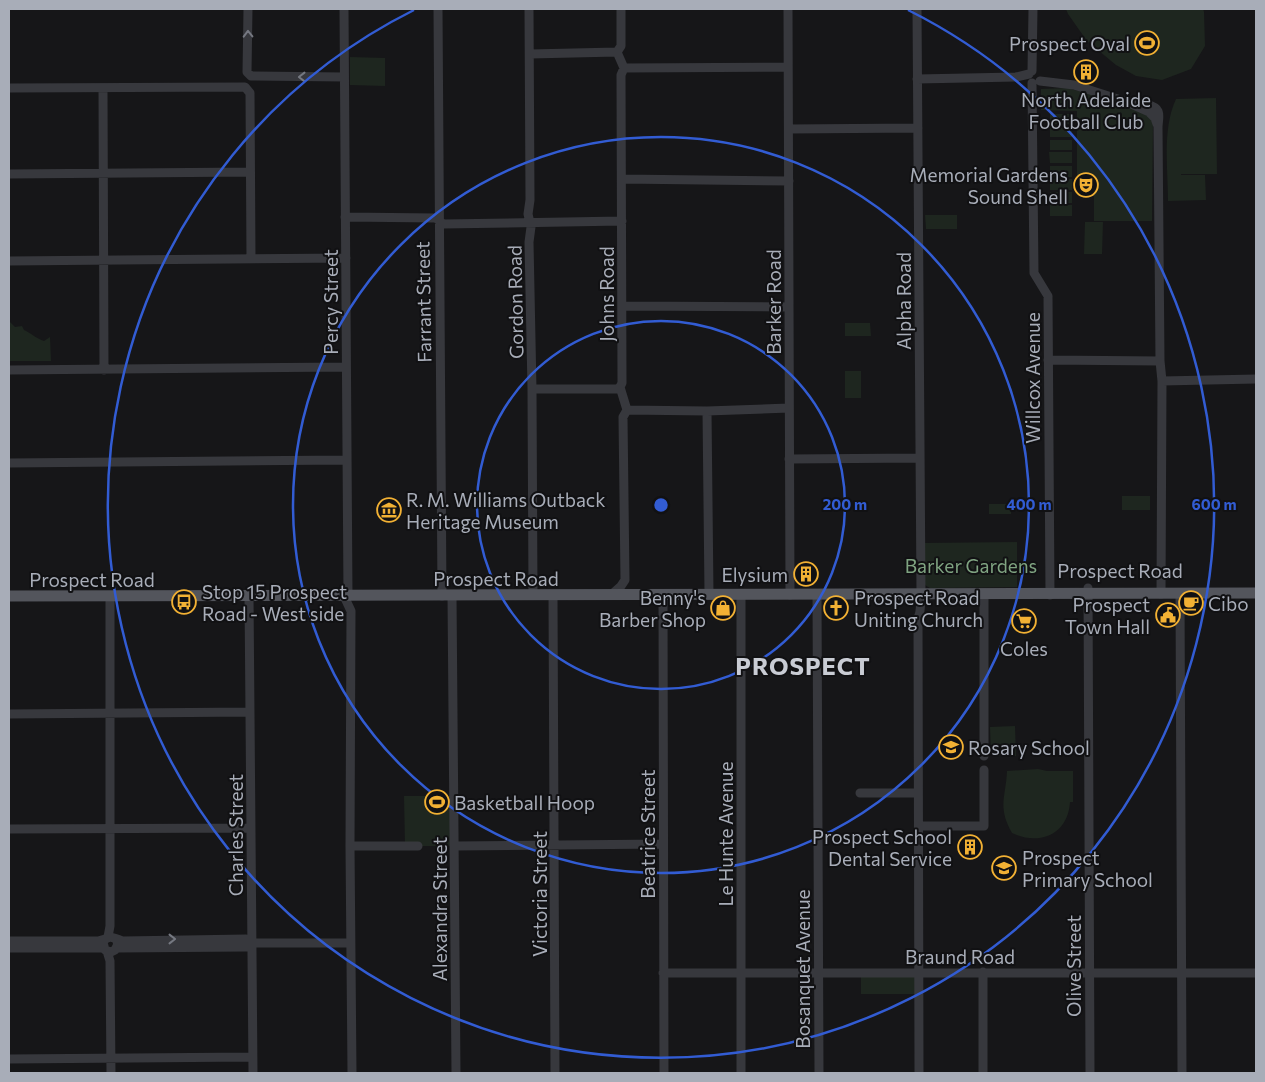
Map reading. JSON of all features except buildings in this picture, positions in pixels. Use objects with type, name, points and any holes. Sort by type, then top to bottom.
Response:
[{"type":"main road","name":"Prospect Road","points":[[9,596],[984,594],[1009,590],[1050,592],[1161,591],[1256,587]]},
{"type":"main road","name":"Prospect Road","points":[[1161,591],[1180,594],[1256,593]]},
{"type":"street","points":[[248,9],[247,72],[251,76],[344,77]]},
{"type":"street","name":"Percy Street","points":[[344,9],[346,367],[350,596]]},
{"type":"street","name":"Farrant Street","points":[[438,9],[439,221],[447,595]]},
{"type":"street","name":"Gordon Road","points":[[529,9],[530,200],[528,214],[531,227],[534,595]]},
{"type":"street","points":[[617,52],[621,46],[621,9]]},
{"type":"street","name":"Barker Road","points":[[788,9],[790,595]]},
{"type":"street","name":"Alpha Road","points":[[917,9],[920,458],[920,614],[918,618],[919,1073]]},
{"type":"street","name":"Willcox Avenue","points":[[1033,9],[1035,77],[1034,273],[1048,296],[1050,592]]},
{"type":"street","points":[[530,54],[617,52]]},
{"type":"street","points":[[617,52],[624,68],[788,67]]},
{"type":"street","name":"Johns Road","points":[[624,68],[621,75],[623,306],[622,383],[620,387],[627,410],[623,416],[625,580]]},
{"type":"street","points":[[917,79],[1035,77],[1124,101],[1150,112],[1155,118],[1158,127],[1160,361],[1162,381],[1161,591]]},
{"type":"street","points":[[9,88],[245,87],[250,93],[251,259]]},
{"type":"street","points":[[103,88],[104,370]]},
{"type":"street","points":[[788,129],[918,128]]},
{"type":"street","points":[[9,174],[250,172]]},
{"type":"street","points":[[622,179],[789,181]]},
{"type":"street","points":[[345,217],[436,218],[443,224],[622,221]]},
{"type":"street","points":[[9,261],[346,258]]},
{"type":"street","points":[[623,306],[789,307]]},
{"type":"street","points":[[1048,360],[1160,361]]},
{"type":"street","points":[[9,370],[346,367]]},
{"type":"street","points":[[1162,381],[1256,379]]},
{"type":"street","points":[[532,389],[617,389],[620,387]]},
{"type":"street","points":[[627,410],[707,411],[789,408]]},
{"type":"street","points":[[707,411],[709,594]]},
{"type":"street","points":[[790,458],[920,458]]},
{"type":"street","points":[[9,463],[347,460]]},
{"type":"street","points":[[612,594],[625,580],[637,594]]},
{"type":"street","name":"Olive Street","points":[[1088,591],[1090,1073]]},
{"type":"street","name":"Le Hunte Avenue","points":[[741,1073],[742,594]]},
{"type":"street","name":"Bosanquet Avenue","points":[[817,594],[819,1073]]},
{"type":"street","points":[[984,594],[984,756]]},
{"type":"street","points":[[1180,594],[1182,1073]]},
{"type":"street","name":"Alexandra Street","points":[[447,595],[455,846],[456,1073]]},
{"type":"street","name":"Victoria Street","points":[[553,595],[555,1073]]},
{"type":"street","name":"Beatrice Street","points":[[663,595],[664,1073]]},
{"type":"street","points":[[110,596],[110,1073]]},
{"type":"street","name":"Charles Street","points":[[249,596],[252,1073]]},
{"type":"street","points":[[350,596],[352,1073]]},
{"type":"street","points":[[9,714],[250,712]]},
{"type":"street","points":[[919,826],[984,826],[984,770]]},
{"type":"street","points":[[860,794],[918,793]]},
{"type":"street","points":[[9,829],[251,828]]},
{"type":"street","points":[[455,846],[663,844]]},
{"type":"street","points":[[350,846],[418,846]]},
{"type":"street","points":[[9,941],[98,941],[110,944]]},
{"type":"street","points":[[9,948],[110,944],[246,947],[251,943],[350,943]]},
{"type":"street","name":"Braund Road","points":[[664,972],[1256,972]]},
{"type":"street","points":[[983,972],[983,1073]]},
{"type":"street","points":[[9,1059],[252,1057]]},
{"type":"green space","name":"Prospect Oval","points":[[1066,9],[1203,9],[1205,46],[1191,69],[1162,80],[1136,76],[1116,65],[1087,41]]},
{"type":"green space","points":[[350,57],[385,58],[385,86],[350,85]]},
{"type":"green space","points":[[1068,88],[1145,111],[1153,122],[1152,221],[1094,221],[1094,196],[1077,195],[1077,111],[1041,110],[1041,89]]},
{"type":"green space","points":[[1216,98],[1217,174],[1181,174],[1205,175],[1206,200],[1168,201],[1167,136],[1176,99]]},
{"type":"green space","points":[[1050,114],[1072,114],[1072,124],[1050,124]]},
{"type":"green space","points":[[1050,127],[1072,127],[1072,137],[1050,137]]},
{"type":"green space","points":[[1050,140],[1072,140],[1072,150],[1050,150]]},
{"type":"green space","points":[[1049,152],[1072,152],[1072,163],[1050,163]]},
{"type":"green space","points":[[1050,166],[1072,166],[1072,177],[1050,177]]},
{"type":"green space","points":[[1050,179],[1072,179],[1072,190],[1050,190]]},
{"type":"green space","points":[[1050,192],[1072,192],[1072,203],[1050,203]]},
{"type":"green space","points":[[1050,205],[1072,205],[1072,216],[1050,216]]},
{"type":"green space","points":[[925,215],[957,215],[957,229],[926,229]]},
{"type":"green space","points":[[1085,222],[1103,222],[1102,254],[1084,254]]},
{"type":"green space","points":[[9,321],[15,327],[22,326],[24,330],[41,340],[44,341],[50,337],[51,361],[9,361]]},
{"type":"green space","points":[[845,323],[870,323],[871,336],[845,336]]},
{"type":"green space","points":[[845,371],[861,371],[861,398],[845,398]]},
{"type":"green space","points":[[1122,496],[1150,496],[1150,510],[1122,510]]},
{"type":"green space","points":[[989,504],[1011,504],[1011,514],[989,514]]},
{"type":"green space","name":"Barker Gardens","points":[[1017,542],[1017,587],[930,588],[925,585],[924,543]]},
{"type":"green space","points":[[1015,726],[1016,756],[991,756],[990,727]]},
{"type":"green space","points":[[1038,769],[1073,771],[1073,802],[1070,802],[1064,823],[1058,830],[1042,838],[1022,837],[1012,833],[1005,816],[1004,802],[1007,771]]},
{"type":"green space","points":[[404,796],[454,796],[455,846],[405,846]]},
{"type":"green space","points":[[861,972],[919,972],[919,994],[861,994]]},
{"type":"place","name":"Prospect Oval","points":[[1147,43]]},
{"type":"place","name":"North Adelaide Football Club","points":[[1086,72]]},
{"type":"place","name":"Memorial Gardens Sound Shell","points":[[1086,185]]},
{"type":"place","name":"R. M. Williams Outback Heritage Museum","points":[[389,510]]},
{"type":"place","name":"Elysium","points":[[806,574]]},
{"type":"place","name":"Stop 15 Prospect Road - West side","points":[[184,602]]},
{"type":"place","name":"Cibo","points":[[1191,603]]},
{"type":"place","name":"Benny's Barber Shop","points":[[723,608]]},
{"type":"place","name":"Prospect Road Uniting Church","points":[[836,608]]},
{"type":"place","name":"Prospect Town Hall","points":[[1168,615]]},
{"type":"place","name":"Coles","points":[[1024,621]]},
{"type":"place","name":"Rosary School","points":[[951,747]]},
{"type":"place","name":"Basketball Hoop","points":[[437,802]]},
{"type":"place","name":"Prospect School Dental Service","points":[[970,847]]},
{"type":"place","name":"Prospect Primary School","points":[[1004,868]]},
{"type":"district","name":"PROSPECT","points":[[803,665]]}]
